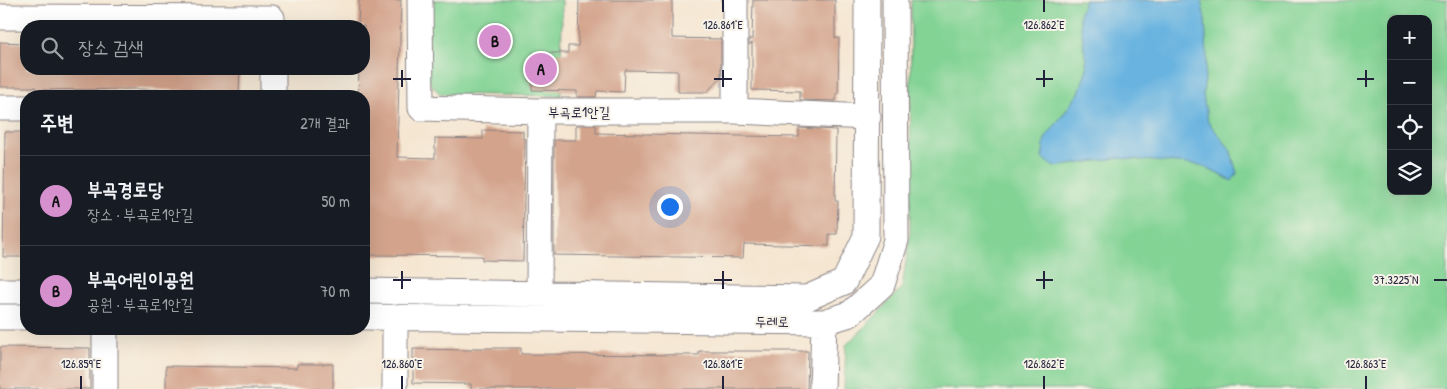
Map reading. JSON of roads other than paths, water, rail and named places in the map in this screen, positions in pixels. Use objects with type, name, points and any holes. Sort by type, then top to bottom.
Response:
[{"type":"street","name":"부곡로1안길","points":[[420,0],[421,108],[540,111],[735,110],[868,116]]},
{"type":"street","points":[[735,0],[735,110]]},
{"type":"street","name":"두레로","points":[[370,291],[807,298],[844,282],[866,236],[867,0]]},
{"type":"street","name":"두레로","points":[[370,317],[824,322],[850,314],[882,285],[896,240],[895,0]]},
{"type":"street","points":[[0,17],[273,15]]},
{"type":"street","points":[[273,75],[273,90]]},
{"type":"street","points":[[0,108],[20,108]]},
{"type":"street","points":[[539,293],[540,111]]},
{"type":"street","points":[[0,291],[20,291]]},
{"type":"street","points":[[0,317],[20,317]]},
{"type":"street","points":[[394,317],[395,389]]},
{"type":"street","points":[[822,389],[824,322]]},
{"type":"street","points":[[105,335],[105,389]]},
{"type":"water","points":[[1085,0],[1201,0],[1205,19],[1207,56],[1203,96],[1208,122],[1230,149],[1237,173],[1232,181],[1200,165],[1118,158],[1054,167],[1042,158],[1045,139],[1079,93],[1087,68],[1079,14]]},
{"type":"place","name":"부곡어린이공원","points":[[495,41]]},
{"type":"place","name":"부곡경로당","points":[[541,69]]}]
